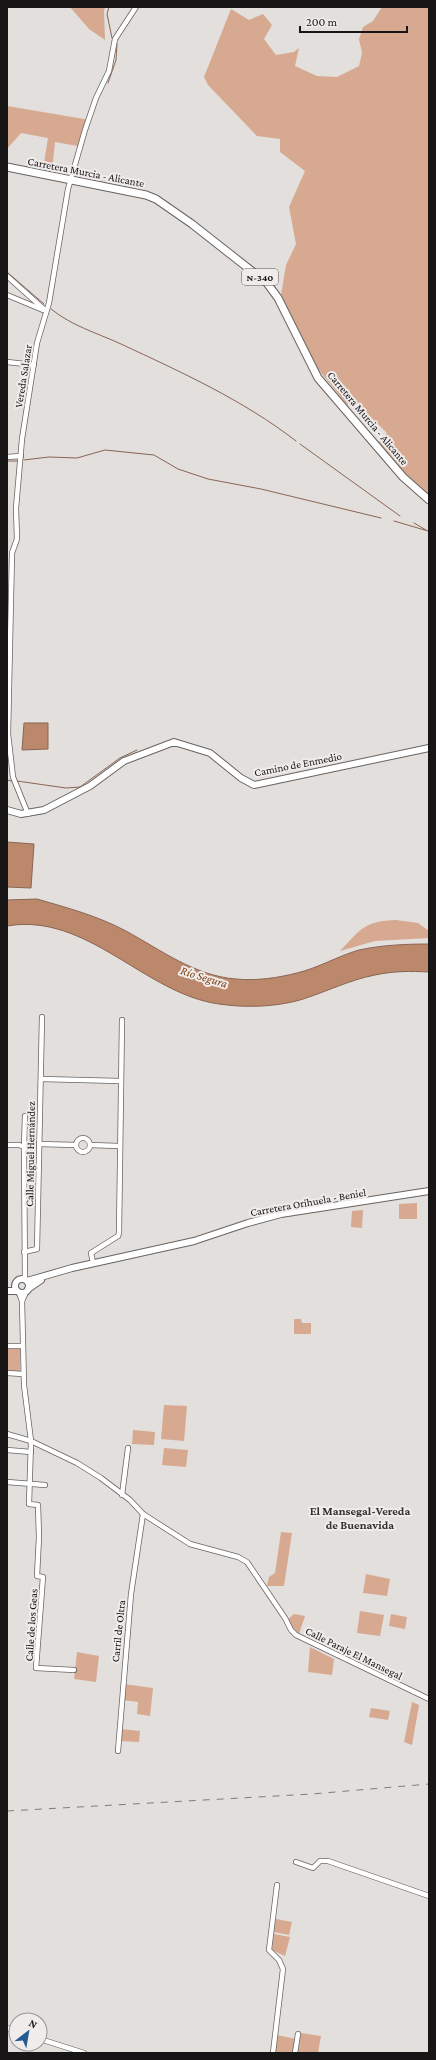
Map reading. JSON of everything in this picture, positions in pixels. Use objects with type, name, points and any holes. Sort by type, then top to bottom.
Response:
[{"type":"highway","name":"Carretera Murcia - Alicante","points":[[7,167],[131,191],[156,199],[258,274],[274,292],[311,366],[327,389],[403,477],[429,500]]},
{"type":"main road","name":"Camino de Enmedio","points":[[7,810],[16,814],[28,814],[44,810],[67,800],[90,786],[124,760],[174,742],[210,753],[241,778],[254,785],[429,748]]},
{"type":"main road","name":"Carretera Orihuela - Beniel","points":[[7,1291],[22,1291],[42,1280],[170,1246],[281,1214],[429,1191]]},
{"type":"main road","name":"Carretera Orihuela - Beniel","points":[[16,1283],[18,1280],[26,1280],[170,1246]]},
{"type":"main road","points":[[22,1291],[26,1280]]},
{"type":"main road","points":[[7,1287],[16,1283],[22,1291]]},
{"type":"street","name":"Vereda Salazar","points":[[28,814],[13,777],[8,734],[12,560],[17,539],[16,508],[21,456],[37,343],[46,311],[67,196],[85,130],[96,98],[109,71],[115,39],[136,7]]},
{"type":"street","points":[[7,276],[46,311]]},
{"type":"street","points":[[7,295],[46,311]]},
{"type":"street","points":[[7,362],[34,365]]},
{"type":"street","points":[[7,457],[21,456]]},
{"type":"street","points":[[7,778],[13,777]]},
{"type":"street","name":"Calle Miguel Hernández","points":[[24,1252],[37,1249],[42,1017]]},
{"type":"street","points":[[93,1263],[91,1253],[118,1236],[122,1020]]},
{"type":"street","points":[[41,1079],[120,1081]]},
{"type":"street","points":[[25,1116],[24,1252],[26,1280]]},
{"type":"street","points":[[76,1145],[77,1141],[83,1138],[87,1139],[90,1145]]},
{"type":"street","points":[[40,1144],[76,1145]]},
{"type":"street","points":[[7,1145],[19,1145],[24,1147]]},
{"type":"street","points":[[76,1145],[80,1151],[84,1152],[88,1150],[90,1145]]},
{"type":"street","points":[[90,1145],[119,1146]]},
{"type":"street","name":"Calle de los Geas","points":[[22,1291],[23,1374],[31,1441],[29,1504],[38,1505],[39,1509],[37,1576],[43,1577],[36,1668],[74,1670]]},
{"type":"street","points":[[7,1346],[22,1346]]},
{"type":"street","points":[[7,1373],[23,1374]]},
{"type":"street","name":"Calle Paraje El Mansegal","points":[[7,1434],[31,1441],[77,1463],[101,1478],[143,1514],[190,1544],[238,1557],[247,1562],[291,1630],[300,1637],[429,1700]]},
{"type":"street","points":[[122,1495],[128,1448]]},
{"type":"street","points":[[7,1450],[31,1452]]},
{"type":"street","points":[[7,1482],[45,1485]]},
{"type":"street","name":"Carril de Oltra","points":[[118,1751],[131,1594],[143,1514]]},
{"type":"street","points":[[296,1862],[313,1868],[320,1861],[328,1861],[429,1896]]},
{"type":"street","points":[[273,2053],[283,1969],[279,1960],[270,1950],[277,1885]]},
{"type":"street","points":[[295,2053],[298,2034]]},
{"type":"street","points":[[48,2042],[84,2053]]},
{"type":"shaded area","points":[[70,7],[105,7],[105,40],[89,29]]},
{"type":"shaded area","points":[[382,7],[429,7],[429,496],[415,485],[378,442],[387,433],[353,400],[347,405],[314,364],[281,295],[286,265],[296,244],[289,207],[305,171],[280,152],[280,139],[257,136],[208,85],[204,77],[231,9],[249,20],[263,14],[272,25],[264,39],[276,55],[294,52],[299,48],[295,66],[317,76],[337,77],[359,66],[362,53],[359,39],[363,27],[373,21]]},
{"type":"shaded area","points":[[7,106],[90,120],[83,147],[55,142],[52,171],[43,169],[48,138],[21,133],[7,149]]},
{"type":"shaded area","points":[[396,920],[418,923],[429,931],[429,938],[375,941],[340,951],[353,937],[370,924]]},
{"type":"shaded area","points":[[417,1203],[417,1219],[399,1219],[399,1204]]},
{"type":"shaded area","points":[[363,1210],[362,1228],[351,1227],[352,1211]]},
{"type":"shaded area","points":[[294,1319],[301,1319],[302,1323],[311,1323],[311,1334],[294,1334]]},
{"type":"shaded area","points":[[7,1348],[20,1348],[20,1371],[7,1371]]},
{"type":"shaded area","points":[[164,1405],[187,1406],[184,1441],[161,1439]]},
{"type":"shaded area","points":[[133,1430],[155,1432],[154,1445],[132,1444]]},
{"type":"shaded area","points":[[164,1448],[188,1450],[186,1467],[162,1465]]},
{"type":"shaded area","points":[[281,1532],[292,1533],[284,1586],[267,1586],[269,1577],[275,1573]]},
{"type":"shaded area","points":[[366,1574],[390,1579],[387,1596],[363,1593]]},
{"type":"shaded area","points":[[360,1611],[384,1615],[380,1636],[357,1633]]},
{"type":"shaded area","points":[[294,1614],[305,1616],[299,1634],[292,1627],[288,1619]]},
{"type":"shaded area","points":[[391,1614],[407,1617],[405,1629],[389,1626]]},
{"type":"shaded area","points":[[310,1647],[334,1659],[332,1675],[308,1672]]},
{"type":"shaded area","points":[[77,1652],[99,1656],[96,1682],[74,1679]]},
{"type":"shaded area","points":[[124,1684],[153,1688],[150,1716],[137,1714],[138,1702],[123,1700]]},
{"type":"shaded area","points":[[412,1702],[419,1705],[412,1745],[404,1742]]},
{"type":"shaded area","points":[[371,1708],[390,1711],[388,1720],[369,1717]]},
{"type":"shaded area","points":[[121,1729],[140,1731],[139,1742],[120,1741]]},
{"type":"shaded area","points":[[276,1919],[292,1922],[289,1935],[274,1932]]},
{"type":"shaded area","points":[[274,1934],[290,1937],[285,1956],[272,1950]]},
{"type":"shaded area","points":[[301,2033],[321,2036],[318,2053],[298,2053]]},
{"type":"shaded area","points":[[277,2035],[296,2039],[293,2053],[274,2053]]},
{"type":"water","points":[[24,723],[48,723],[48,749],[22,750]]},
{"type":"water","points":[[7,842],[34,844],[31,888],[7,887]]},
{"type":"water","name":"Río Segura","points":[[37,899],[105,921],[192,968],[221,977],[251,980],[266,979],[305,971],[359,950],[412,944],[429,944],[429,972],[416,971],[375,975],[356,980],[300,1000],[280,1004],[239,1006],[219,1004],[192,997],[166,986],[90,942],[63,931],[36,925],[7,926],[7,900]]},
{"type":"waterway","points":[[109,7],[107,14],[112,38]]},
{"type":"waterway","points":[[108,83],[116,60],[117,44]]},
{"type":"waterway","points":[[7,272],[44,304]]},
{"type":"waterway","points":[[51,309],[76,325],[121,344],[211,388],[255,412],[296,441]]},
{"type":"waterway","points":[[300,444],[400,516]]},
{"type":"waterway","points":[[24,460],[49,457],[77,458],[105,450],[154,455],[178,469],[208,479],[261,489],[381,518]]},
{"type":"waterway","points":[[7,461],[18,461]]},
{"type":"waterway","points":[[394,521],[428,531]]},
{"type":"waterway","points":[[414,523],[426,530]]},
{"type":"waterway","points":[[17,781],[66,788],[80,787],[120,758],[137,750]]},
{"type":"waterway","points":[[7,780],[11,781]]},
{"type":"railway","points":[[7,1811],[312,1794],[429,1784]]},
{"type":"district","name":"El Mansegal-Vereda de Buenavida","points":[[360,1518]]}]
